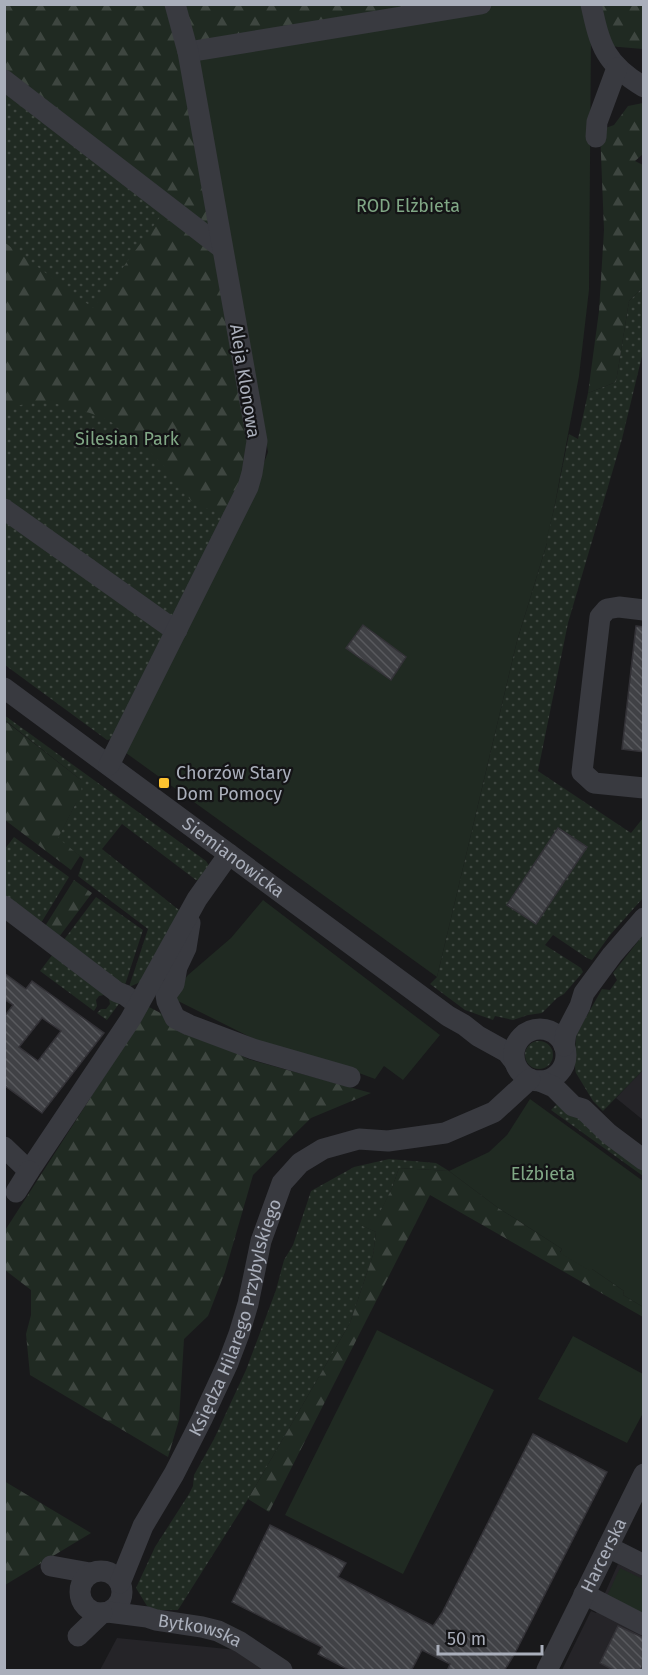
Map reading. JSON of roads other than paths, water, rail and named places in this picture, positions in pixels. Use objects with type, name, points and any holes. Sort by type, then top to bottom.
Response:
[{"type":"street","points":[[188,52],[481,4]]},
{"type":"street","points":[[591,4],[605,54],[617,68],[644,87]]},
{"type":"street","name":"Aleja Klonowa","points":[[109,765],[248,487],[257,441],[188,52],[175,8]]},
{"type":"street","points":[[596,137],[597,122],[617,68]]},
{"type":"street","points":[[4,80],[222,248]]},
{"type":"street","points":[[4,509],[177,630]]},
{"type":"street","points":[[644,610],[619,607],[607,609],[600,617],[582,772],[594,783],[644,788]]},
{"type":"street","name":"Siemianowicka","points":[[4,688],[448,1016],[507,1052],[514,1061]]},
{"type":"street","points":[[16,1192],[117,1039],[192,908],[229,854]]},
{"type":"street","points":[[4,906],[117,992],[138,1005]]},
{"type":"street","points":[[192,908],[186,948],[177,967],[174,984],[166,995],[175,1018],[253,1049],[350,1077]]},
{"type":"street","points":[[583,1109],[582,1101],[566,1076],[564,1054],[566,1033],[584,993],[620,945],[644,918]]},
{"type":"street","points":[[542,1029],[550,1024],[573,1000],[584,993]]},
{"type":"street","name":"Siemianowicka","points":[[464,1025],[521,1036]]},
{"type":"street","points":[[494,1112],[511,1072],[515,1048],[521,1036],[531,1030],[542,1029],[555,1034],[564,1054],[557,1074],[549,1079],[535,1080]]},
{"type":"street","points":[[514,1061],[522,1074],[554,1087],[573,1106],[583,1109],[604,1130],[644,1160]]},
{"type":"street","name":"Księdza Hilarego Przybylskiego","points":[[101,1592],[174,1474],[228,1362],[248,1304],[261,1241],[282,1183],[300,1163],[323,1149],[359,1139],[388,1141],[445,1133],[494,1112],[535,1080]]},
{"type":"street","points":[[4,1148],[29,1171]]},
{"type":"street","name":"Harcerska","points":[[547,1671],[644,1474]]},
{"type":"street","points":[[608,1547],[644,1564]]},
{"type":"street","name":"Bytkowska","points":[[101,1592],[147,1617],[218,1631],[240,1642],[282,1671]]},
{"type":"street","points":[[584,1594],[644,1625]]},
{"type":"place","name":"Chorzów Stary Dom Pomocy","points":[[164,783]]},
{"type":"park label","name":"ROD Elżbieta","points":[[408,206]]},
{"type":"park label","name":"Silesian Park","points":[[127,439]]},
{"type":"park label","name":"Elżbieta","points":[[543,1174]]}]
